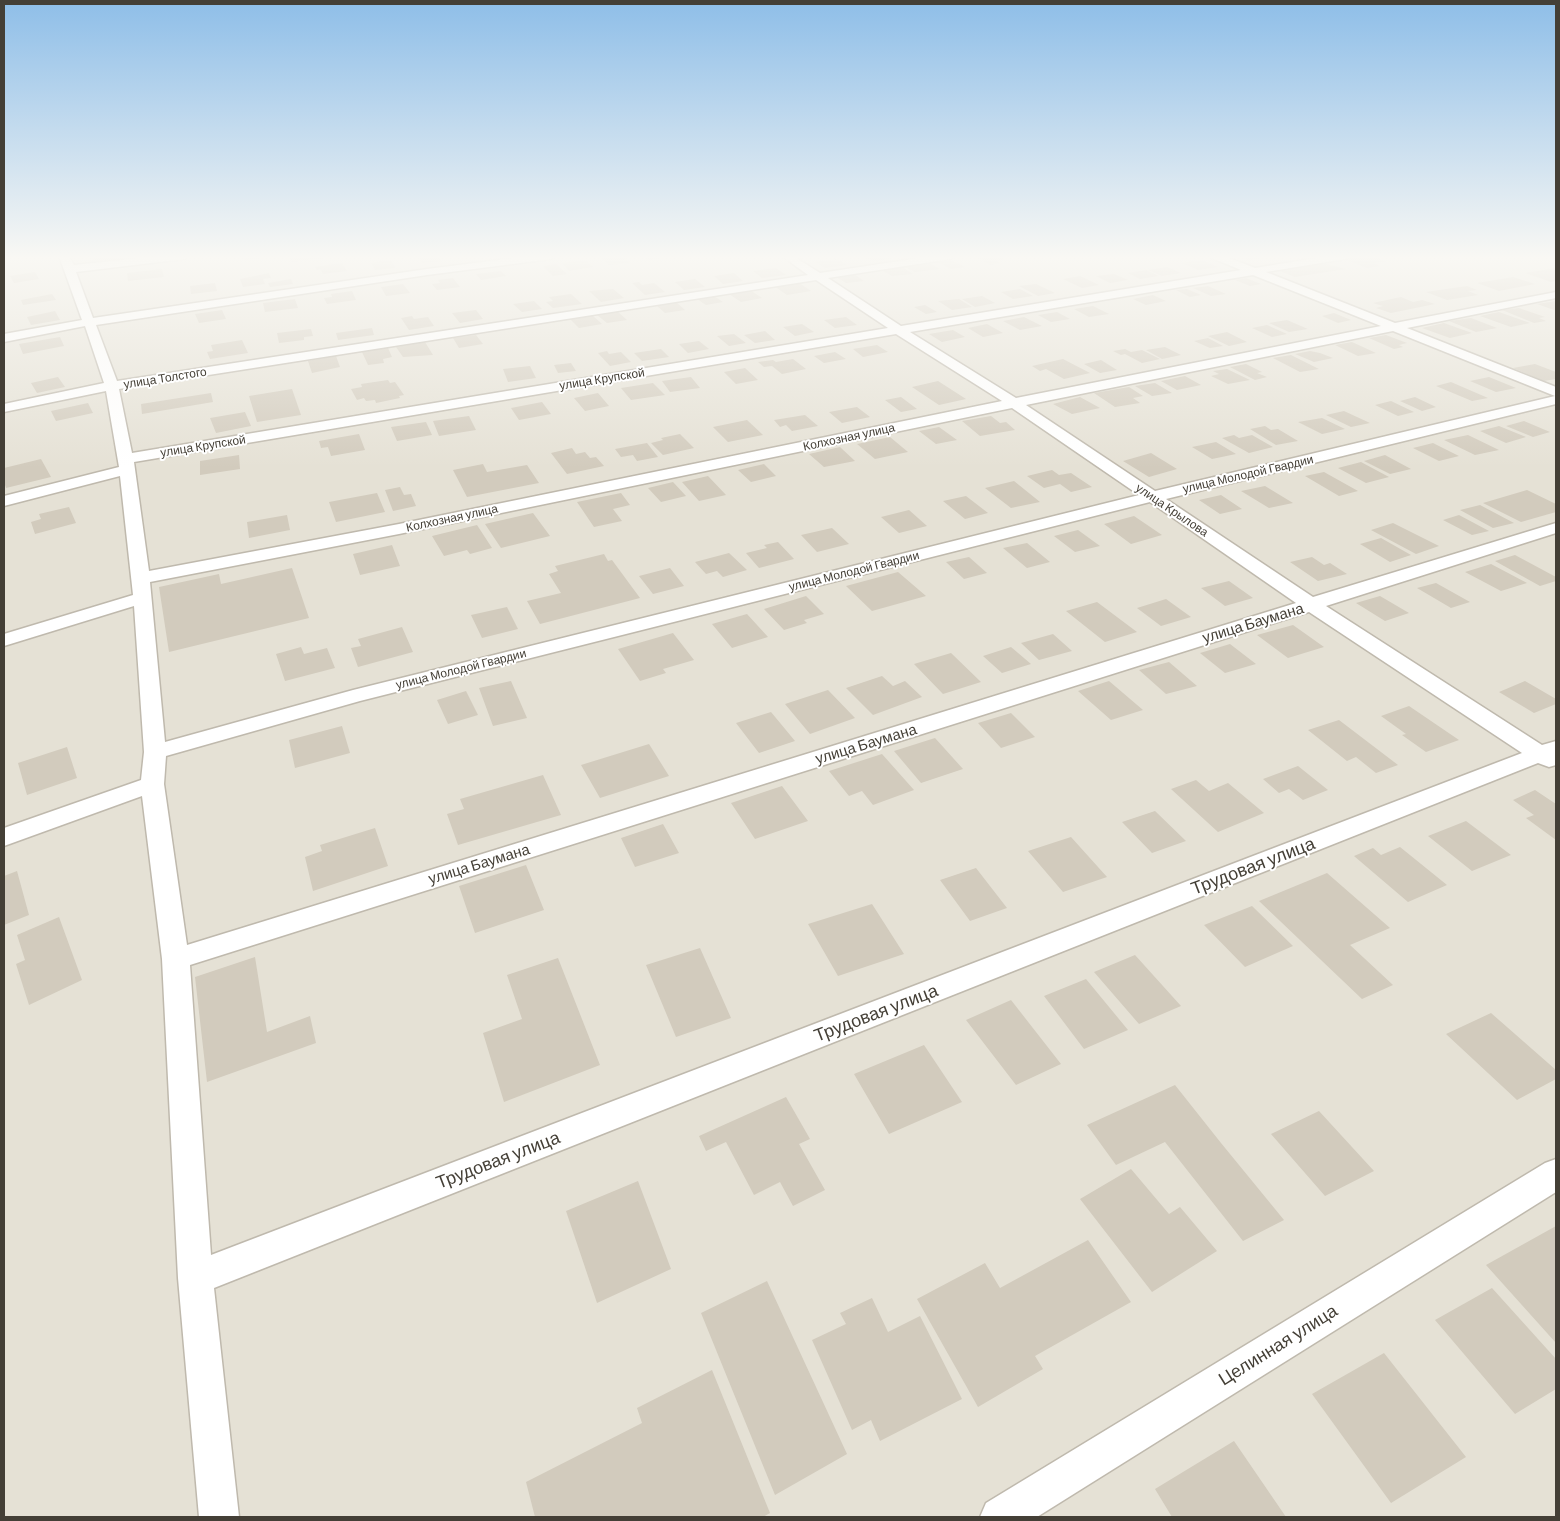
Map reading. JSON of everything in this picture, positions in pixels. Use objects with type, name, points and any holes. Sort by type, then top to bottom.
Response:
[{"type":"street","points":[[4,338],[63,327]]},
{"type":"street","points":[[91,327],[112,386],[127,464],[142,588],[155,752],[152,784],[176,959],[195,1278],[219,1517]]},
{"type":"street","name":"улица Толстого","points":[[4,408],[112,386],[486,327]]},
{"type":"street","name":"улица Крылова","points":[[893,327],[1014,403],[1312,604],[1551,756]]},
{"type":"street","name":"улица Крупской","points":[[4,502],[127,464],[916,327]]},
{"type":"street","name":"Колхозная улица","points":[[4,640],[142,588],[399,529],[1014,403],[1399,327]]},
{"type":"street","points":[[1394,328],[1556,392]]},
{"type":"street","name":"улица Молодой Гвардии","points":[[155,752],[353,696],[1152,497],[1556,400]]},
{"type":"street","name":"улица Баумана","points":[[176,959],[1556,528]]},
{"type":"street","name":"Трудовая улица","points":[[195,1278],[1551,756]]},
{"type":"street","points":[[4,837],[152,784]]},
{"type":"street","name":"Целинная улица","points":[[1000,1517],[1556,1174]]},
{"type":"shaded area","points":[[4,327],[1556,327],[1556,1517],[4,1517]]},
{"type":"building","points":[[407,327],[428,327],[409,330]]},
{"type":"building","points":[[783,327],[806,327],[814,332],[795,336]]},
{"type":"building","points":[[992,327],[1003,333],[983,337],[968,328]]},
{"type":"building","points":[[1014,327],[1037,327],[1020,330]]},
{"type":"building","points":[[1271,327],[1287,334],[1272,337],[1252,328]]},
{"type":"building","points":[[1278,327],[1303,327],[1308,329],[1289,332]]},
{"type":"building","points":[[1455,327],[1472,333],[1450,338],[1422,328]]},
{"type":"building","points":[[1464,327],[1497,328],[1476,332]]},
{"type":"building","points":[[372,328],[374,335],[338,340],[336,333]]},
{"type":"building","points":[[311,329],[313,336],[304,337],[304,340],[279,343],[277,333]]},
{"type":"building","points":[[953,330],[965,337],[942,342],[929,334]]},
{"type":"building","points":[[765,331],[775,340],[755,343],[744,335]]},
{"type":"building","points":[[1227,332],[1247,342],[1229,346],[1208,336]]},
{"type":"building","points":[[734,334],[746,343],[729,346],[717,336]]},
{"type":"building","points":[[476,335],[483,344],[459,348],[453,338]]},
{"type":"building","points":[[1386,335],[1407,343],[1399,345],[1403,347],[1394,349],[1369,338]]},
{"type":"building","points":[[60,337],[64,346],[23,354],[19,344]]},
{"type":"building","points":[[1208,338],[1223,346],[1210,348],[1194,341]]},
{"type":"building","points":[[242,340],[248,353],[210,359],[207,352],[213,351],[211,345]]},
{"type":"building","points":[[699,341],[709,349],[688,353],[679,344]]},
{"type":"building","points":[[425,342],[433,355],[403,357],[396,347]]},
{"type":"building","points":[[1352,342],[1376,353],[1358,356],[1335,345]]},
{"type":"building","points":[[877,345],[888,352],[863,357],[853,349]]},
{"type":"building","points":[[1165,347],[1181,355],[1162,359],[1146,350]]},
{"type":"building","points":[[388,348],[392,357],[383,359],[384,363],[368,365],[362,352]]},
{"type":"building","points":[[661,349],[669,357],[642,361],[634,353]]},
{"type":"building","points":[[1125,349],[1131,352],[1142,350],[1160,359],[1142,363],[1125,354],[1121,355],[1113,351]]},
{"type":"building","points":[[607,351],[609,354],[621,352],[631,362],[610,366],[598,353]]},
{"type":"building","points":[[1310,351],[1333,358],[1314,362],[1295,354]]},
{"type":"building","points":[[835,352],[846,359],[824,363],[814,356]]},
{"type":"building","points":[[1291,355],[1319,369],[1300,372],[1273,358]]},
{"type":"building","points":[[336,356],[340,367],[312,373],[308,361]]},
{"type":"building","points":[[793,359],[806,369],[782,374],[772,366],[764,367],[758,362],[773,360],[776,362]]},
{"type":"building","points":[[1063,359],[1090,373],[1064,379],[1046,369],[1040,371],[1032,366]]},
{"type":"building","points":[[1101,360],[1117,370],[1100,373],[1084,364]]},
{"type":"building","points":[[571,363],[576,371],[558,373],[554,365]]},
{"type":"building","points":[[1246,364],[1262,372],[1257,373],[1267,377],[1255,380],[1230,367]]},
{"type":"building","points":[[1535,364],[1556,372],[1556,379],[1544,381],[1513,368]]},
{"type":"building","points":[[530,366],[536,378],[508,382],[503,369]]},
{"type":"building","points":[[745,368],[758,380],[736,384],[724,372]]},
{"type":"building","points":[[1227,369],[1250,380],[1228,384],[1211,376],[1219,374],[1213,371]]},
{"type":"building","points":[[1185,376],[1201,385],[1177,390],[1161,381]]},
{"type":"building","points":[[58,377],[65,387],[37,393],[31,383]]},
{"type":"building","points":[[691,377],[700,388],[670,392],[662,381]]},
{"type":"building","points":[[1489,377],[1516,388],[1496,392],[1470,381]]},
{"type":"building","points":[[388,380],[390,383],[395,382],[404,395],[399,396],[400,398],[376,403],[375,400],[366,401],[364,398],[357,400],[351,389],[362,387],[361,384]]},
{"type":"building","points":[[938,381],[966,399],[939,405],[912,387]]},
{"type":"building","points":[[1451,382],[1488,398],[1472,401],[1436,386]]},
{"type":"building","points":[[653,383],[665,395],[631,400],[621,388]]},
{"type":"building","points":[[1155,383],[1172,393],[1152,396],[1135,386]]},
{"type":"building","points":[[1129,387],[1143,396],[1133,398],[1140,403],[1115,407],[1094,393]]},
{"type":"building","points":[[292,389],[301,415],[257,422],[249,396]]},
{"type":"building","points":[[211,393],[213,402],[142,414],[141,404]]},
{"type":"building","points":[[598,393],[609,406],[585,411],[574,398]]},
{"type":"building","points":[[901,397],[917,409],[901,412],[885,400]]},
{"type":"building","points":[[1080,397],[1100,408],[1072,414],[1053,404]]},
{"type":"building","points":[[1415,397],[1436,407],[1422,411],[1400,401]]},
{"type":"building","points":[[1391,401],[1414,412],[1398,416],[1375,405]]},
{"type":"building","points":[[542,402],[551,414],[519,420],[511,408]]},
{"type":"building","points":[[88,403],[93,413],[56,421],[51,411]]},
{"type":"building","points":[[857,407],[870,417],[842,423],[829,412]]},
{"type":"building","points":[[1344,411],[1370,423],[1351,427],[1326,415]]},
{"type":"building","points":[[245,412],[251,426],[216,433],[210,418]]},
{"type":"building","points":[[805,415],[818,426],[792,431],[786,425],[780,427],[774,420]]},
{"type":"building","points":[[469,416],[476,430],[439,436],[433,421]]},
{"type":"building","points":[[991,416],[1000,423],[1006,422],[1015,430],[980,436],[962,421]]},
{"type":"building","points":[[1322,418],[1345,429],[1322,434],[1298,422]]},
{"type":"building","points":[[747,420],[763,435],[728,442],[713,427]]},
{"type":"building","points":[[1524,421],[1550,432],[1533,437],[1506,426]]},
{"type":"building","points":[[426,422],[432,435],[397,441],[391,427]]},
{"type":"building","points":[[1265,426],[1271,430],[1278,429],[1298,441],[1276,445],[1250,429]]},
{"type":"building","points":[[1499,426],[1526,437],[1506,443],[1480,431]]},
{"type":"building","points":[[939,427],[957,440],[936,444],[919,431]]},
{"type":"building","points":[[359,434],[365,450],[331,456],[328,447],[321,448],[319,441]]},
{"type":"building","points":[[680,434],[694,448],[663,455],[651,443],[663,440],[661,438]]},
{"type":"building","points":[[1234,435],[1239,438],[1252,435],[1273,447],[1249,453],[1222,438]]},
{"type":"building","points":[[1468,435],[1499,450],[1475,455],[1444,440]]},
{"type":"building","points":[[890,437],[908,452],[875,459],[857,444]]},
{"type":"building","points":[[1216,442],[1236,454],[1212,459],[1192,447]]},
{"type":"building","points":[[647,443],[658,457],[637,461],[633,455],[621,457],[615,449]]},
{"type":"building","points":[[1433,443],[1459,456],[1439,461],[1413,448]]},
{"type":"building","points":[[840,447],[855,461],[824,467],[809,454]]},
{"type":"building","points":[[572,448],[576,454],[585,452],[590,458],[596,457],[604,466],[567,474],[551,453]]},
{"type":"building","points":[[1151,453],[1177,469],[1149,477],[1123,461]]},
{"type":"building","points":[[239,455],[240,469],[200,475],[200,461]]},
{"type":"building","points":[[1385,455],[1411,469],[1390,474],[1364,461]]},
{"type":"building","points":[[41,459],[51,477],[6,488],[4,468]]},
{"type":"building","points":[[1361,462],[1389,477],[1366,483],[1338,468]]},
{"type":"building","points":[[483,464],[487,472],[527,465],[539,483],[467,497],[453,470]]},
{"type":"building","points":[[764,464],[776,476],[751,482],[738,470]]},
{"type":"building","points":[[1052,470],[1059,475],[1071,473],[1092,487],[1071,492],[1060,484],[1044,488],[1027,476]]},
{"type":"building","points":[[1324,472],[1358,491],[1339,496],[1305,476]]},
{"type":"building","points":[[708,476],[726,495],[699,501],[682,482]]},
{"type":"building","points":[[1014,481],[1040,502],[1011,508],[985,488]]},
{"type":"building","points":[[673,482],[686,496],[661,502],[648,488]]},
{"type":"building","points":[[1265,486],[1293,503],[1269,508],[1241,491]]},
{"type":"building","points":[[400,487],[404,495],[411,494],[416,506],[393,511],[385,490]]},
{"type":"building","points":[[1527,490],[1556,504],[1556,512],[1521,522],[1483,503]]},
{"type":"building","points":[[377,493],[385,512],[336,522],[329,502]]},
{"type":"building","points":[[621,493],[630,505],[613,509],[622,521],[594,527],[577,502]]},
{"type":"building","points":[[1221,495],[1242,509],[1220,514],[1199,500]]},
{"type":"building","points":[[966,496],[988,513],[965,519],[943,501]]},
{"type":"building","points":[[1480,505],[1514,523],[1493,528],[1460,510]]},
{"type":"building","points":[[69,507],[76,523],[35,534],[31,522],[41,519],[39,514]]},
{"type":"building","points":[[909,510],[927,526],[899,533],[881,517]]},
{"type":"building","points":[[533,513],[550,536],[501,548],[485,524]]},
{"type":"building","points":[[287,515],[290,530],[249,538],[247,522]]},
{"type":"building","points":[[1459,515],[1489,531],[1472,535],[1443,520]]},
{"type":"building","points":[[1134,516],[1162,535],[1131,544],[1104,524]]},
{"type":"building","points":[[1393,523],[1439,546],[1416,554],[1371,530]]},
{"type":"building","points":[[477,525],[492,548],[470,554],[467,550],[444,556],[432,536]]},
{"type":"building","points":[[832,528],[849,544],[817,552],[801,535]]},
{"type":"building","points":[[1078,530],[1100,546],[1075,552],[1054,536]]},
{"type":"building","points":[[1381,538],[1411,555],[1390,562],[1360,544]]},
{"type":"building","points":[[778,542],[794,559],[759,568],[746,553],[767,548],[764,545]]},
{"type":"building","points":[[1027,543],[1050,562],[1027,568],[1003,548]]},
{"type":"building","points":[[392,545],[400,566],[360,575],[353,554]]},
{"type":"building","points":[[729,553],[747,570],[723,577],[717,571],[706,574],[695,562]]},
{"type":"building","points":[[604,554],[608,561],[612,560],[640,598],[540,624],[527,601],[561,593],[549,574],[558,571],[555,566]]},
{"type":"building","points":[[1515,555],[1556,577],[1556,581],[1540,586],[1495,561]]},
{"type":"building","points":[[969,557],[987,573],[964,579],[946,562]]},
{"type":"building","points":[[1312,557],[1324,565],[1330,563],[1347,574],[1318,581],[1290,562]]},
{"type":"building","points":[[1491,564],[1527,583],[1501,591],[1465,572]]},
{"type":"building","points":[[292,568],[309,618],[169,652],[159,587],[219,574],[221,584]]},
{"type":"building","points":[[670,568],[684,586],[653,594],[639,576]]},
{"type":"building","points":[[898,572],[926,596],[872,611],[846,586]]},
{"type":"building","points":[[1229,581],[1253,598],[1225,606],[1201,588]]},
{"type":"building","points":[[1436,583],[1470,602],[1451,608],[1417,588]]},
{"type":"building","points":[[806,596],[824,614],[804,620],[807,623],[784,630],[764,609]]},
{"type":"building","points":[[1380,596],[1409,613],[1385,621],[1356,603]]},
{"type":"building","points":[[1166,599],[1191,617],[1161,626],[1137,608]]},
{"type":"building","points":[[1097,602],[1137,632],[1105,642],[1066,611]]},
{"type":"building","points":[[507,607],[518,629],[482,638],[471,615]]},
{"type":"building","points":[[747,614],[768,637],[732,648],[712,624]]},
{"type":"building","points":[[1293,625],[1324,647],[1288,658],[1257,635]]},
{"type":"building","points":[[402,627],[413,652],[358,667],[351,648],[361,646],[358,639]]},
{"type":"building","points":[[673,633],[694,660],[663,669],[666,673],[640,681],[618,649]]},
{"type":"building","points":[[1053,634],[1072,651],[1039,660],[1021,643]]},
{"type":"building","points":[[1230,644],[1256,664],[1225,673],[1200,653]]},
{"type":"building","points":[[301,647],[304,654],[327,648],[335,668],[285,681],[276,654]]},
{"type":"building","points":[[1011,647],[1031,664],[1002,673],[983,656]]},
{"type":"building","points":[[951,653],[981,682],[943,694],[914,664]]},
{"type":"building","points":[[1169,662],[1197,686],[1166,694],[1139,670]]},
{"type":"building","points":[[882,676],[893,686],[905,681],[922,697],[873,715],[846,688]]},
{"type":"building","points":[[511,681],[527,718],[493,726],[479,688]]},
{"type":"building","points":[[1109,681],[1143,710],[1111,720],[1078,691]]},
{"type":"building","points":[[1525,681],[1556,699],[1556,704],[1534,713],[1499,692]]},
{"type":"building","points":[[828,690],[855,718],[810,734],[785,704]]},
{"type":"building","points":[[466,691],[478,715],[448,724],[437,700]]},
{"type":"building","points":[[1409,706],[1459,740],[1426,752],[1402,735],[1406,734],[1381,716]]},
{"type":"building","points":[[771,712],[795,741],[759,753],[736,723]]},
{"type":"building","points":[[1011,713],[1035,737],[1001,748],[978,723]]},
{"type":"building","points":[[1339,720],[1398,765],[1376,773],[1356,757],[1347,761],[1308,730]]},
{"type":"building","points":[[342,726],[350,753],[295,768],[289,740]]},
{"type":"building","points":[[935,738],[963,769],[921,783],[894,751]]},
{"type":"building","points":[[649,744],[669,776],[600,798],[581,765]]},
{"type":"building","points":[[67,747],[77,778],[27,795],[18,763]]},
{"type":"building","points":[[882,754],[914,790],[873,805],[862,791],[849,796],[829,771]]},
{"type":"building","points":[[1298,766],[1328,790],[1303,800],[1289,789],[1279,793],[1263,779]]},
{"type":"building","points":[[543,775],[561,815],[458,845],[447,814],[464,809],[460,799]]},
{"type":"building","points":[[1196,780],[1209,791],[1228,783],[1264,813],[1218,832],[1171,789]]},
{"type":"building","points":[[782,786],[808,821],[755,839],[731,803]]},
{"type":"building","points":[[1535,790],[1556,804],[1556,840],[1526,818],[1534,815],[1513,800]]},
{"type":"building","points":[[1155,811],[1186,841],[1152,853],[1122,822]]},
{"type":"building","points":[[1466,821],[1511,855],[1472,871],[1428,836]]},
{"type":"building","points":[[663,824],[679,853],[635,867],[621,838]]},
{"type":"building","points":[[375,828],[388,866],[313,891],[305,857],[322,851],[320,845]]},
{"type":"building","points":[[1071,837],[1107,877],[1063,892],[1028,851]]},
{"type":"building","points":[[1400,847],[1447,885],[1408,902],[1354,856],[1373,848],[1381,855]]},
{"type":"building","points":[[526,865],[544,910],[475,933],[459,886]]},
{"type":"building","points":[[976,868],[1007,908],[970,921],[940,880]]},
{"type":"building","points":[[17,871],[29,915],[4,925],[4,876]]},
{"type":"building","points":[[1327,873],[1390,928],[1350,945],[1393,985],[1362,999],[1259,901]]},
{"type":"building","points":[[872,904],[904,954],[838,976],[808,924]]},
{"type":"building","points":[[1252,906],[1293,946],[1245,967],[1204,925]]},
{"type":"building","points":[[59,917],[82,980],[29,1005],[16,964],[25,960],[17,935]]},
{"type":"building","points":[[700,948],[731,1018],[676,1037],[646,965]]},
{"type":"building","points":[[1135,955],[1181,1006],[1139,1024],[1094,972]]},
{"type":"building","points":[[255,957],[267,1032],[310,1016],[316,1043],[207,1082],[195,977]]},
{"type":"building","points":[[558,958],[600,1065],[504,1102],[483,1033],[522,1019],[507,975]]},
{"type":"building","points":[[1086,979],[1128,1030],[1084,1049],[1044,996]]},
{"type":"building","points":[[1011,1000],[1061,1064],[1016,1085],[966,1020]]},
{"type":"building","points":[[1491,1013],[1556,1070],[1556,1079],[1517,1100],[1446,1034]]},
{"type":"building","points":[[924,1045],[962,1102],[889,1134],[854,1074]]},
{"type":"building","points":[[1175,1085],[1284,1220],[1243,1241],[1165,1142],[1116,1165],[1087,1125]]},
{"type":"building","points":[[786,1097],[810,1139],[799,1144],[825,1190],[793,1206],[780,1182],[754,1195],[726,1142],[706,1151],[699,1136]]},
{"type":"building","points":[[1319,1111],[1374,1171],[1325,1196],[1271,1134]]},
{"type":"building","points":[[1131,1169],[1169,1214],[1180,1207],[1217,1251],[1152,1292],[1080,1199]]},
{"type":"building","points":[[638,1181],[671,1269],[597,1303],[566,1211]]},
{"type":"building","points":[[1556,1226],[1556,1343],[1486,1265]]},
{"type":"building","points":[[1088,1240],[1131,1302],[1035,1356],[1043,1369],[978,1407],[917,1299],[985,1263],[1000,1288]]},
{"type":"building","points":[[767,1281],[847,1454],[775,1495],[701,1313]]},
{"type":"building","points":[[1492,1288],[1556,1359],[1556,1389],[1515,1414],[1435,1320]]},
{"type":"building","points":[[872,1298],[888,1332],[920,1316],[962,1399],[880,1441],[871,1420],[852,1430],[812,1340],[846,1324],[840,1313]]},
{"type":"building","points":[[1384,1353],[1466,1457],[1391,1503],[1312,1394]]},
{"type":"building","points":[[712,1370],[770,1513],[763,1517],[535,1517],[526,1482],[642,1423],[637,1408]]},
{"type":"building","points":[[1234,1441],[1286,1517],[1172,1517],[1155,1489]]}]
